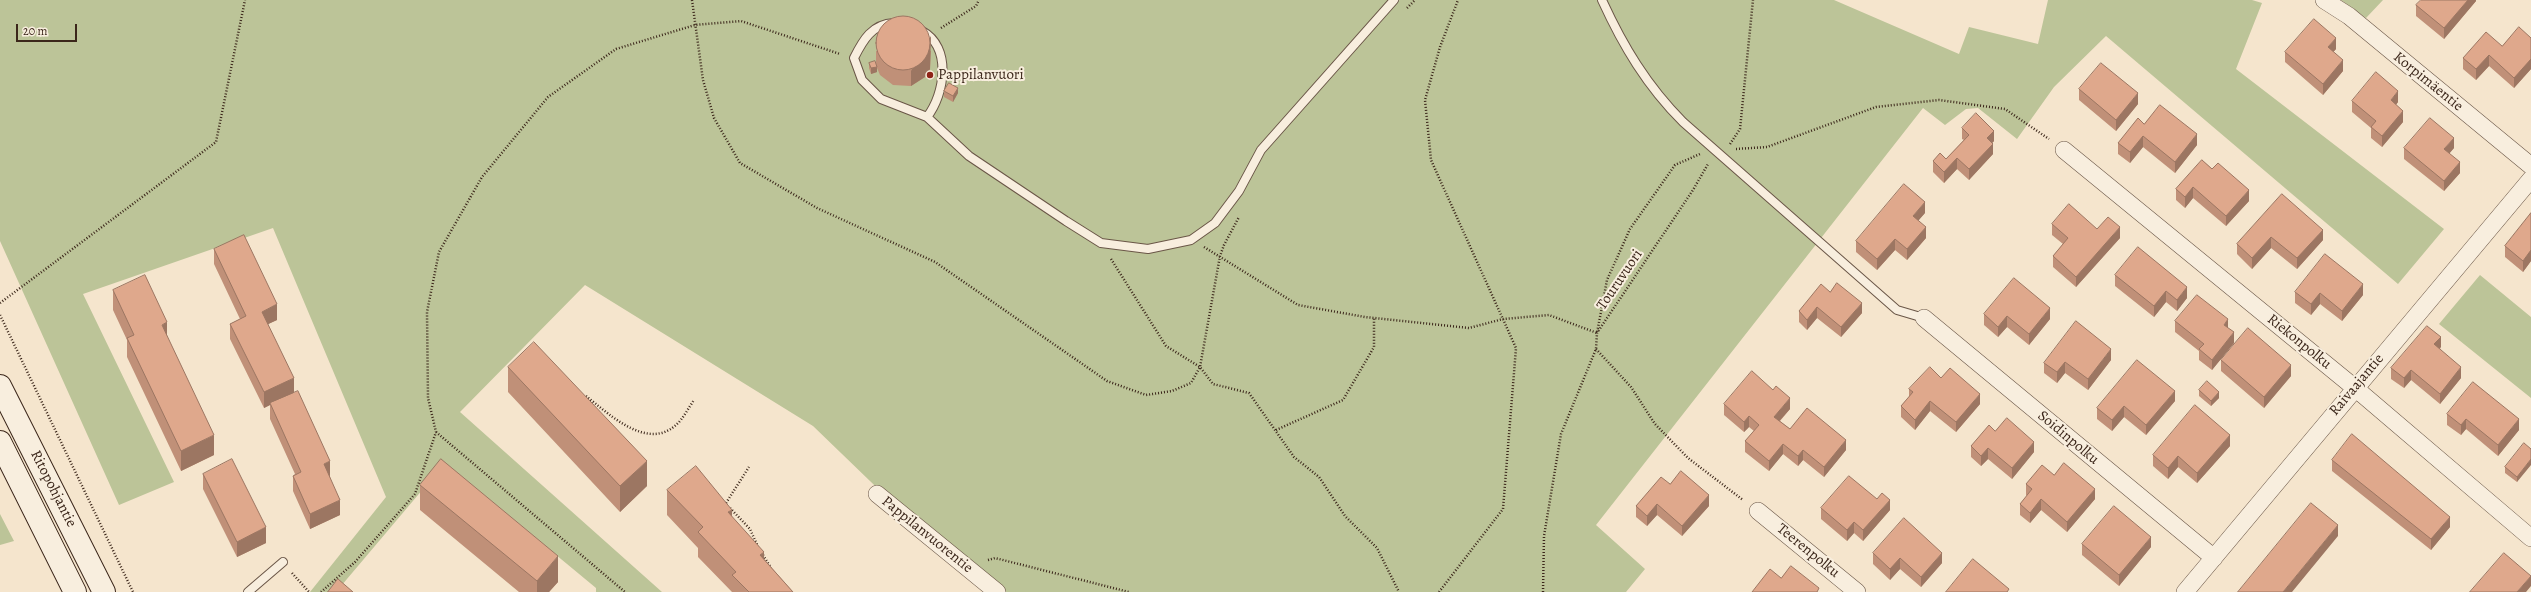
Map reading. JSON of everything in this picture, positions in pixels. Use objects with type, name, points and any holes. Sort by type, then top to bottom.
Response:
[{"type":"main road","name":"Ritopohjantie","points":[[0,386],[104,592]]},
{"type":"main road","name":"Ritopohjantie","points":[[0,442],[75,592]]},
{"type":"street","name":"Korpimäentie","points":[[2324,0],[2348,16],[2531,166]]},
{"type":"street","name":"Riekonpolku","points":[[2064,150],[2355,388],[2531,538]]},
{"type":"street","name":"Raivaajantie","points":[[2184,592],[2531,179]]},
{"type":"street","name":"Soidinpolku","points":[[1924,318],[2214,558]]},
{"type":"street","name":"Pappilanvuorentie","points":[[876,494],[997,592]]},
{"type":"street","name":"Teerenpolku","points":[[1758,511],[1857,592]]},
{"type":"lane","points":[[903,23],[884,24],[864,36],[854,58],[862,80],[882,99],[927,117],[969,156],[1101,243],[1148,249],[1191,240],[1216,223],[1239,191],[1261,150],[1394,0]]},
{"type":"lane","points":[[1602,0],[1616,30],[1658,96],[1713,148],[1897,310],[1924,318]]},
{"type":"lane","points":[[916,27],[930,35],[941,53],[943,76],[935,107],[927,117]]},
{"type":"lane","points":[[248,592],[283,562]]},
{"type":"path","points":[[0,303],[216,142],[245,0]]},
{"type":"path","points":[[930,35],[976,6],[979,0]]},
{"type":"path","points":[[1439,592],[1503,509],[1516,348],[1431,160],[1425,100],[1440,46],[1458,0]]},
{"type":"path","name":"Touruvuori","points":[[1597,333],[1694,190],[1713,148],[1730,144],[1740,129],[1753,0]]},
{"type":"path","points":[[321,592],[355,562],[415,494],[436,432],[428,398],[427,312],[439,252],[482,177],[548,96],[616,49],[695,25],[741,21],[854,58]]},
{"type":"path","points":[[1543,592],[1544,536],[1561,434],[1596,349],[1597,333],[1607,280],[1630,229],[1675,165],[1694,158],[1713,148],[1767,146],[1876,107],[1939,100],[2005,109],[2064,150]]},
{"type":"path","points":[[1101,243],[1166,346],[1200,367],[1213,384],[1249,393],[1294,456],[1319,477],[1345,516],[1377,548],[1399,592]]},
{"type":"path","points":[[1220,256],[1298,305],[1374,318],[1469,328],[1503,319],[1549,315],[1597,333]]},
{"type":"path","points":[[0,315],[133,592]]},
{"type":"path","points":[[1276,430],[1343,400],[1374,347],[1374,318]]},
{"type":"path","points":[[1596,349],[1631,387],[1655,424],[1688,458],[1758,511]]},
{"type":"path","points":[[580,392],[618,421],[646,434],[661,434],[677,425],[694,400]]},
{"type":"path","points":[[436,432],[625,592]]},
{"type":"path","points":[[749,468],[725,501],[750,529],[774,574]]},
{"type":"path","points":[[967,567],[995,558],[1129,592]]},
{"type":"path","points":[[283,562],[309,592]]},
{"type":"green space","points":[[0,0],[1834,0],[1959,54],[1969,27],[2038,44],[2048,0],[2252,0],[2262,3],[2236,69],[2444,229],[2398,284],[2106,36],[2054,87],[2017,139],[1978,108],[1966,109],[1945,125],[1923,108],[1596,525],[1645,569],[1626,592],[985,592],[813,426],[585,285],[460,412],[662,592],[596,592],[596,588],[445,463],[336,592],[310,592],[386,497],[273,228],[83,294],[174,482],[119,505],[0,241]]},
{"type":"green space","points":[[2341,0],[2383,0],[2366,18]]},
{"type":"green space","points":[[2480,275],[2531,317],[2531,398],[2439,324]]},
{"type":"green space","points":[[0,514],[14,541],[0,545]]},
{"type":"building","points":[[2421,0],[2468,0],[2444,28],[2416,5]]},
{"type":"building","points":[[898,16],[908,16],[918,20],[926,28],[930,38],[930,48],[926,58],[918,66],[908,70],[898,70],[888,66],[880,58],[876,48],[876,38],[880,28],[888,20]]},
{"type":"building","points":[[2314,19],[2336,38],[2328,47],[2343,60],[2323,84],[2285,52]]},
{"type":"building","points":[[2519,27],[2531,38],[2531,59],[2514,78],[2489,55],[2476,69],[2463,58],[2486,32],[2502,46]]},
{"type":"building","points":[[875,61],[877,67],[871,68],[869,63]]},
{"type":"building","points":[[2101,63],[2138,93],[2116,120],[2079,89]]},
{"type":"building","points":[[2376,72],[2398,91],[2391,100],[2403,111],[2382,136],[2371,127],[2376,121],[2352,101]]},
{"type":"building","points":[[949,83],[958,88],[953,96],[944,91]]},
{"type":"building","points":[[2160,105],[2197,134],[2175,162],[2143,136],[2130,152],[2118,143],[2138,118],[2144,124]]},
{"type":"building","points":[[1976,113],[1994,131],[1987,138],[1993,144],[1969,169],[1957,158],[1944,172],[1933,161],[1940,153],[1946,159],[1969,135],[1962,128]]},
{"type":"building","points":[[2430,118],[2454,138],[2444,149],[2460,162],[2444,181],[2404,148]]},
{"type":"building","points":[[2202,160],[2212,169],[2218,163],[2249,190],[2226,216],[2193,187],[2185,197],[2176,189]]},
{"type":"building","points":[[1904,184],[1925,202],[1913,216],[1926,227],[1907,249],[1895,239],[1877,259],[1856,241]]},
{"type":"building","points":[[2282,194],[2323,230],[2297,258],[2271,237],[2252,258],[2237,244]]},
{"type":"building","points":[[2069,204],[2097,229],[2108,217],[2120,227],[2076,277],[2053,256],[2068,238],[2052,224]]},
{"type":"building","points":[[2531,213],[2531,250],[2523,261],[2505,246]]},
{"type":"building","points":[[244,235],[277,304],[262,312],[294,378],[264,392],[230,324],[246,316],[214,249]]},
{"type":"building","points":[[2138,247],[2187,287],[2177,300],[2166,291],[2154,306],[2115,275]]},
{"type":"building","points":[[2325,254],[2363,284],[2342,311],[2320,293],[2311,304],[2295,292]]},
{"type":"building","points":[[145,275],[167,322],[162,325],[214,435],[181,451],[127,338],[134,335],[113,290]]},
{"type":"building","points":[[2014,278],[2050,308],[2029,334],[2007,316],[1998,327],[1984,314]]},
{"type":"building","points":[[1837,283],[1862,303],[1841,327],[1817,307],[1807,320],[1799,311],[1821,284],[1830,292]]},
{"type":"building","points":[[2197,295],[2228,319],[2224,325],[2234,332],[2212,360],[2199,349],[2204,344],[2175,321]]},
{"type":"building","points":[[2076,321],[2111,349],[2088,379],[2065,362],[2057,372],[2044,363]]},
{"type":"building","points":[[2427,326],[2441,337],[2434,344],[2461,367],[2440,394],[2411,370],[2404,378],[2391,368]]},
{"type":"building","points":[[2248,328],[2291,365],[2264,397],[2221,360]]},
{"type":"building","points":[[534,342],[647,461],[620,486],[508,367]]},
{"type":"building","points":[[2137,360],[2175,391],[2146,425],[2124,406],[2112,420],[2097,408]]},
{"type":"building","points":[[1930,367],[1941,378],[1950,368],[1980,394],[1956,422],[1930,401],[1915,420],[1901,406],[1913,392],[1909,389]]},
{"type":"building","points":[[1752,371],[1773,390],[1776,386],[1790,398],[1774,417],[1790,429],[1807,408],[1846,440],[1824,467],[1803,450],[1798,456],[1783,444],[1769,461],[1745,441],[1759,425],[1749,416],[1744,422],[1724,404]]},
{"type":"building","points":[[2207,381],[2219,392],[2211,401],[2199,390]]},
{"type":"building","points":[[2473,382],[2519,419],[2498,445],[2466,419],[2461,425],[2447,414]]},
{"type":"building","points":[[298,391],[330,461],[324,464],[340,500],[310,514],[293,476],[301,472],[270,403]]},
{"type":"building","points":[[2195,405],[2230,435],[2197,473],[2178,456],[2168,468],[2153,455]]},
{"type":"building","points":[[2007,418],[2034,442],[2012,468],[1988,448],[1981,456],[1971,446],[1989,425],[1995,431]]},
{"type":"building","points":[[2352,434],[2450,517],[2431,539],[2332,460]]},
{"type":"building","points":[[2524,443],[2531,449],[2531,459],[2517,477],[2505,467]]},
{"type":"building","points":[[232,459],[266,527],[237,542],[203,474]]},
{"type":"building","points":[[441,459],[558,556],[537,581],[420,485]]},
{"type":"building","points":[[2064,463],[2095,489],[2067,522],[2041,499],[2030,513],[2020,504],[2032,489],[2026,484],[2042,465],[2054,475]]},
{"type":"building","points":[[696,466],[732,510],[728,512],[764,552],[760,555],[793,592],[749,592],[732,575],[736,572],[698,532],[703,527],[667,490]]},
{"type":"building","points":[[1681,471],[1709,495],[1682,526],[1657,504],[1647,516],[1636,506],[1661,477],[1670,484]]},
{"type":"building","points":[[1849,476],[1877,499],[1882,493],[1890,500],[1863,530],[1854,522],[1847,530],[1821,508]]},
{"type":"building","points":[[2311,503],[2338,525],[2283,592],[2238,592]]},
{"type":"building","points":[[2114,506],[2151,537],[2119,575],[2082,544]]},
{"type":"building","points":[[1904,518],[1942,553],[1921,577],[1900,558],[1890,569],[1873,553]]},
{"type":"building","points":[[2504,553],[2531,576],[2517,592],[2470,592]]},
{"type":"building","points":[[1973,559],[2009,589],[2007,592],[1946,592]]},
{"type":"building","points":[[1791,566],[1819,588],[1817,592],[1752,592],[1770,569],[1781,578]]},
{"type":"building","points":[[338,579],[353,592],[328,592]]},
{"type":"place","name":"Pappilanvuori","points":[[930,75]]}]
